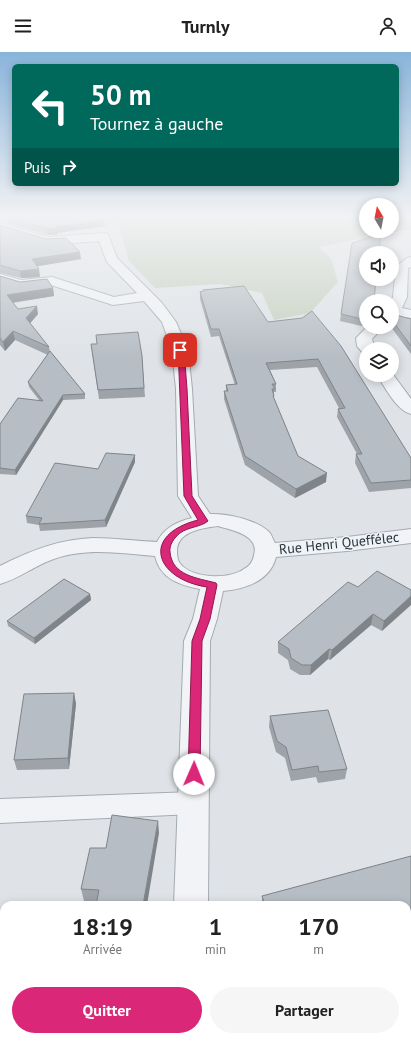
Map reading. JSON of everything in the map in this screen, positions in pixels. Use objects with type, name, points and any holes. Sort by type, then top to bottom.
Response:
[{"type":"street","points":[[116,264],[147,296],[169,322],[180,350],[184,389],[188,496],[204,521]]},
{"type":"street","points":[[399,299],[402,266],[405,264]]},
{"type":"street","points":[[0,278],[20,284],[52,281],[113,301],[147,296]]},
{"type":"street","points":[[399,313],[411,314]]},
{"type":"street","points":[[390,382],[411,409]]},
{"type":"street","points":[[204,521],[233,522],[246,526],[260,537],[264,542],[267,551],[265,562],[258,571],[246,579],[230,584],[212,585],[183,577],[172,569],[166,560],[165,550],[168,540],[177,531],[189,525],[204,521]]},
{"type":"street","name":"Rue Henri Queffélec","points":[[267,551],[411,536]]},
{"type":"street","points":[[0,576],[26,561],[68,548],[108,545],[165,550]]},
{"type":"street","points":[[191,901],[197,641],[205,619],[212,585]]},
{"type":"lane","points":[[0,811],[193,803]]},
{"type":"green space","points":[[132,264],[333,264],[338,282],[310,313],[274,320],[262,293],[221,284],[155,288]]},
{"type":"building","points":[[36,264],[39,269],[20,271],[0,265]]},
{"type":"building","points":[[349,264],[359,264],[359,286],[375,286],[375,294],[359,294],[359,318],[341,314]]},
{"type":"building","points":[[0,276],[20,282],[47,279],[53,288],[7,295],[18,309],[37,306],[26,318],[49,347],[13,331],[3,342],[0,338]]},
{"type":"building","points":[[244,286],[268,322],[302,318],[312,311],[341,346],[359,375],[359,382],[364,382],[411,458],[411,480],[371,483],[356,454],[362,454],[338,409],[345,408],[318,359],[266,363],[276,384],[272,384],[275,389],[272,389],[273,396],[298,456],[327,473],[296,489],[245,456],[224,391],[228,391],[226,385],[237,384],[219,329],[211,329],[200,292],[203,290]]},
{"type":"building","points":[[399,316],[411,319],[411,346],[399,330]]},
{"type":"building","points":[[138,332],[142,356],[144,388],[98,390],[91,344],[97,344],[96,335]]},
{"type":"building","points":[[50,351],[85,394],[63,395],[15,470],[0,468],[0,424],[18,398],[43,401],[28,382]]},
{"type":"building","points":[[106,453],[135,455],[105,520],[39,524],[42,518],[26,516],[55,463],[98,469]]},
{"type":"building","points":[[377,571],[411,590],[411,596],[384,621],[373,614],[332,650],[329,649],[311,665],[302,665],[291,658],[289,649],[278,642],[348,582],[358,587]]},
{"type":"building","points":[[64,579],[90,594],[34,638],[7,621]]},
{"type":"building","points":[[74,693],[68,758],[14,760],[24,694]]},
{"type":"building","points":[[328,710],[347,769],[319,772],[318,766],[292,770],[286,747],[277,741],[270,716]]},
{"type":"building","points":[[112,815],[158,821],[144,901],[97,901],[99,890],[81,889],[90,848],[106,848]]},
{"type":"building","points":[[411,856],[411,901],[264,901],[262,896]]},
{"type":"route","points":[[180,350],[184,389],[188,496],[204,521],[189,525],[177,531],[168,540],[165,550],[166,560],[172,569],[183,577],[212,585],[205,619],[197,641],[194,774]]}]
